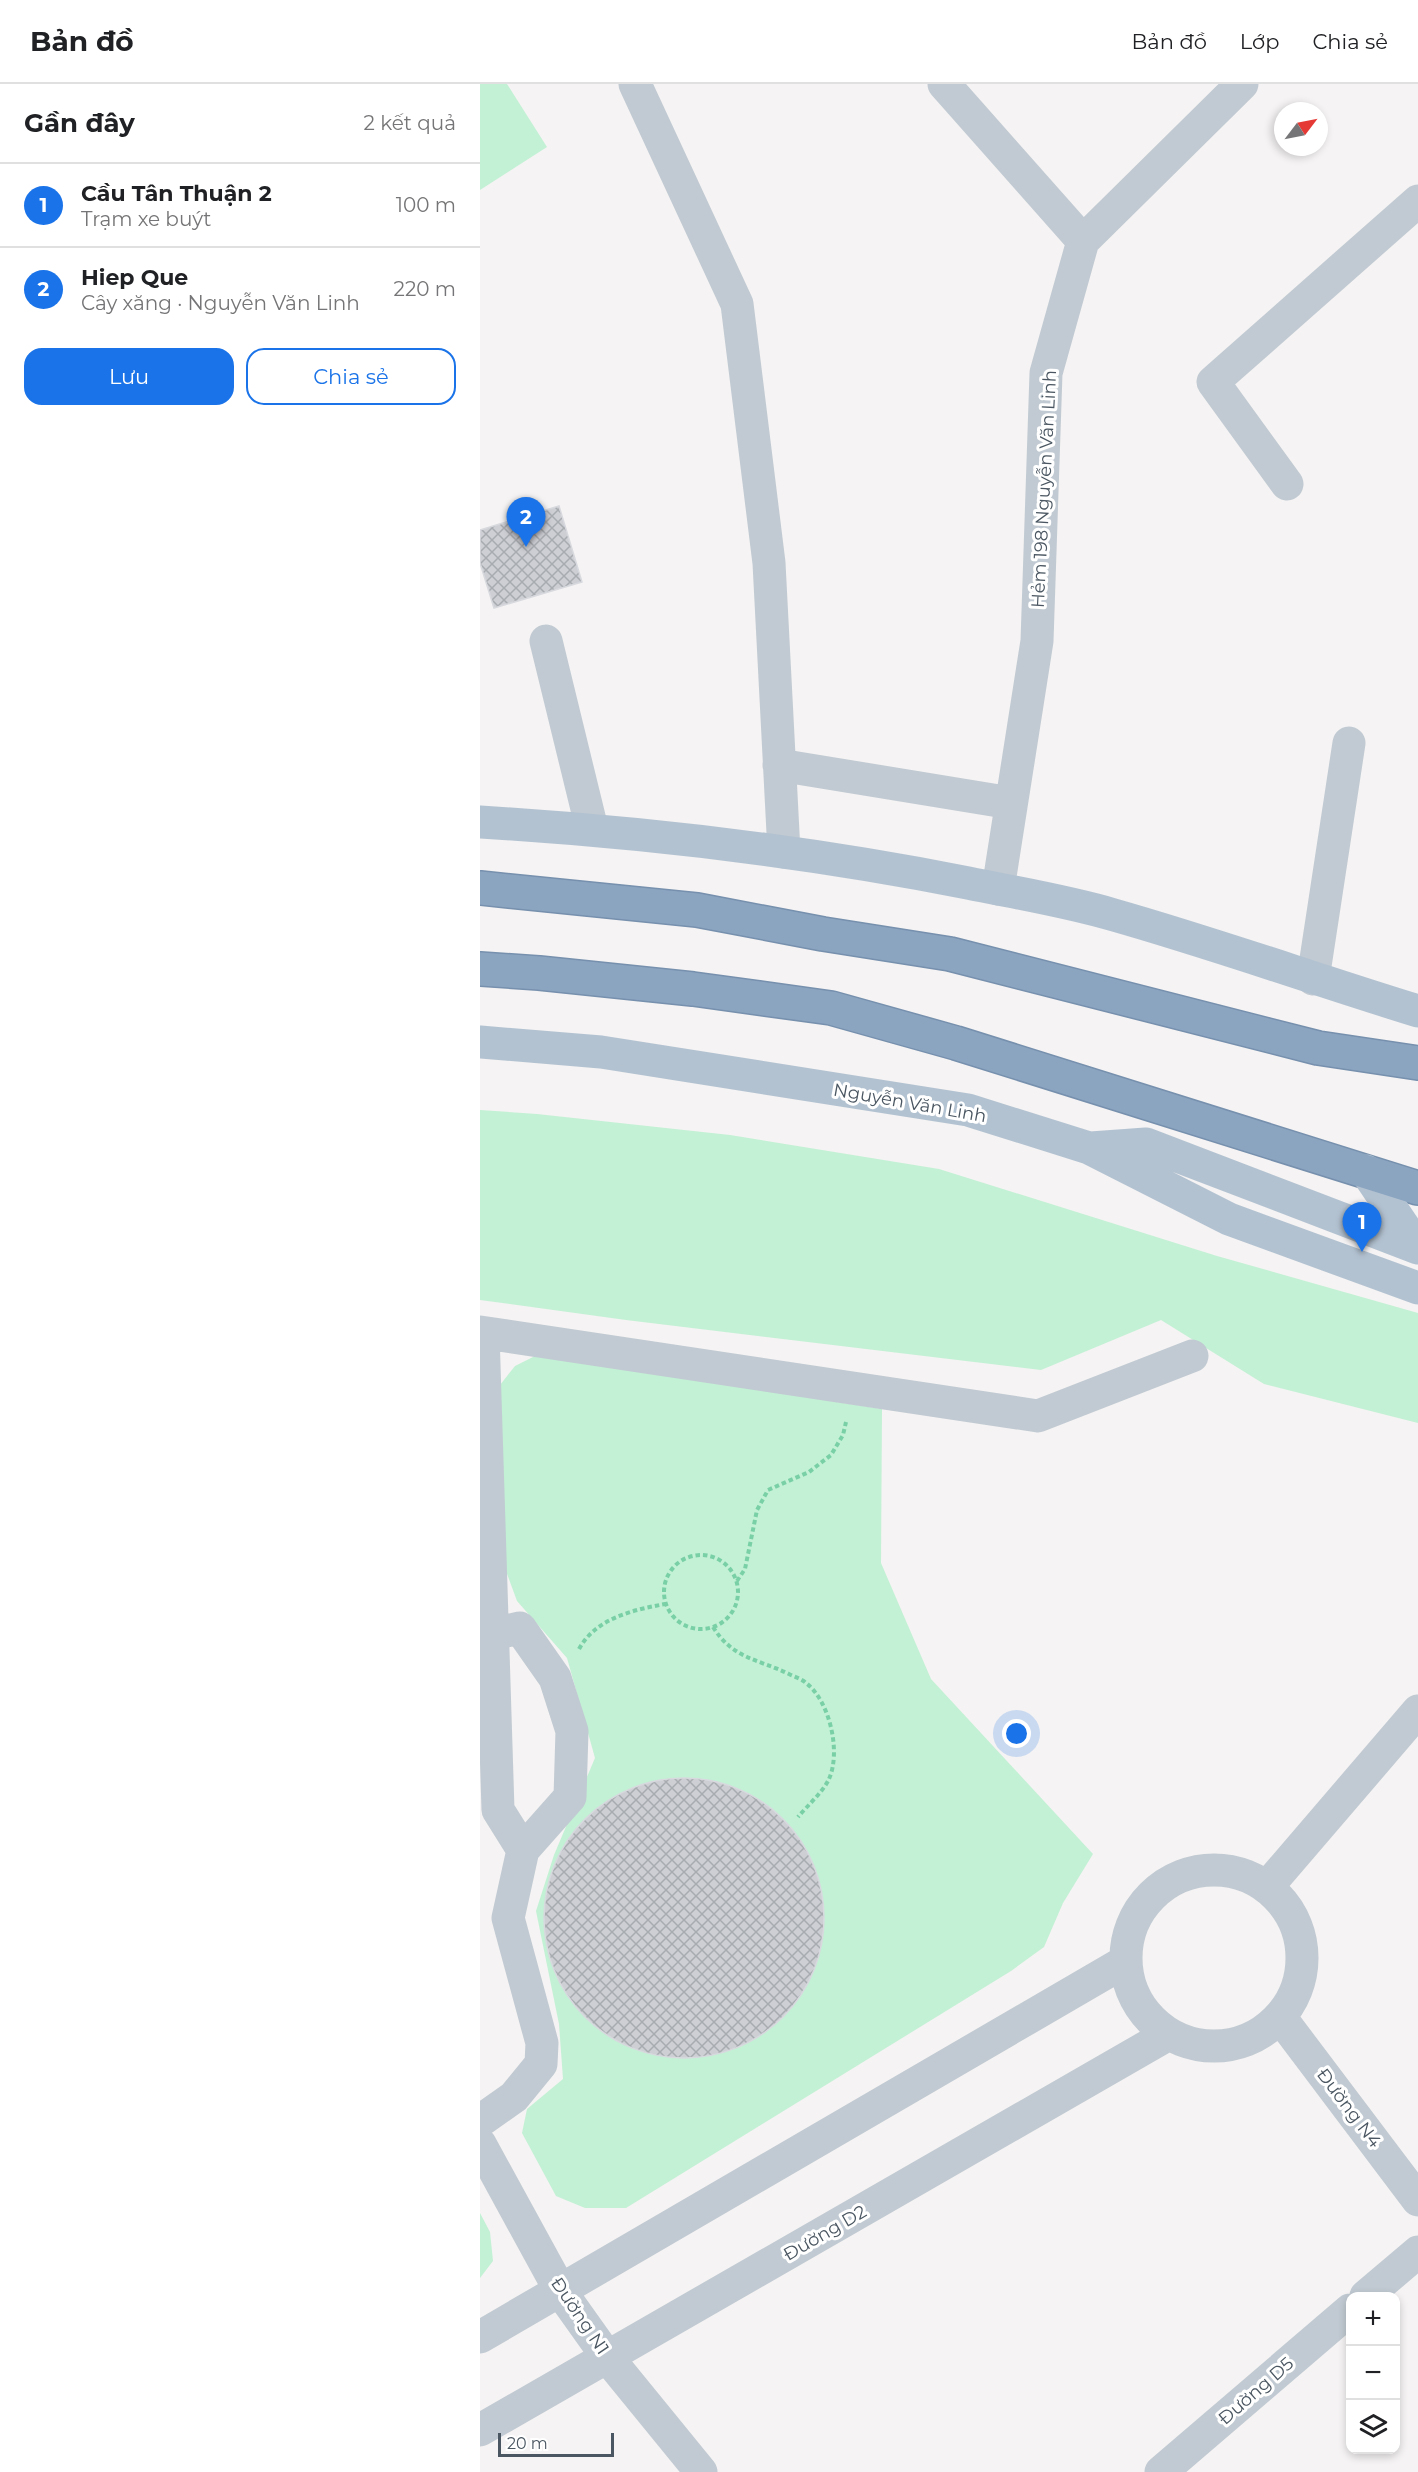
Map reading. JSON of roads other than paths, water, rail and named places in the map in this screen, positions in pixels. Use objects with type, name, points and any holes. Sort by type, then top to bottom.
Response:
[{"type":"highway","points":[[480,888],[697,910],[823,934],[950,954],[1318,1048],[1418,1063]]},
{"type":"highway","points":[[480,969],[681,988],[831,1008],[956,1042],[1418,1188]]},
{"type":"main road","points":[[480,822],[592,829],[784,852],[890,868],[998,889],[1113,914],[1418,1011]]},
{"type":"main road","name":"Nguyễn Văn Linh","points":[[480,1042],[602,1052],[968,1110],[1089,1148],[1229,1219],[1418,1288]]},
{"type":"main road","points":[[1089,1148],[1146,1144],[1418,1248]]},
{"type":"main road","points":[[1366,1171],[1418,1248]]},
{"type":"street","points":[[635,84],[737,304],[769,563],[784,852]]},
{"type":"street","points":[[944,84],[1083,241]]},
{"type":"street","name":"Hẻm 198 Nguyễn Văn Linh","points":[[998,889],[1037,641],[1046,373],[1083,241],[1223,90]]},
{"type":"street","points":[[1287,484],[1213,382],[1418,201]]},
{"type":"street","points":[[546,641],[592,829]]},
{"type":"street","points":[[1313,979],[1349,743]]},
{"type":"street","points":[[779,765],[1011,803]]},
{"type":"street","points":[[523,1850],[498,1810],[482,1333],[1038,1416],[1192,1356]]},
{"type":"street","points":[[480,2121],[514,2097],[541,2064],[542,2043],[508,1918],[523,1850],[570,1797],[572,1731],[555,1678],[520,1628],[492,1634]]},
{"type":"street","points":[[1267,1887],[1416,1718]]},
{"type":"street","points":[[1204,1870],[1227,1870],[1247,1876],[1267,1887],[1283,1902],[1294,1919],[1301,1939],[1303,1960],[1300,1981],[1292,2000],[1280,2017],[1265,2030],[1248,2040],[1228,2045],[1208,2046],[1188,2042],[1169,2034],[1152,2020],[1138,2003],[1129,1982],[1126,1961],[1128,1939],[1135,1918],[1147,1899],[1163,1885],[1183,1875],[1204,1870]]},
{"type":"street","points":[[480,2337],[561,2292],[1126,1961]]},
{"type":"street","name":"Đường N4","points":[[1280,2017],[1418,2200]]},
{"type":"street","name":"Đường D2","points":[[480,2430],[1169,2034]]},
{"type":"street","name":"Đường N1","points":[[480,2144],[561,2292],[608,2358],[701,2472]]},
{"type":"street","points":[[1371,2292],[1418,2252]]},
{"type":"street","name":"Đường D5","points":[[1161,2472],[1346,2313]]},
{"type":"place","name":"Hiep Que","points":[[526,547]]},
{"type":"place","name":"Cầu Tân Thuận 2","points":[[1362,1252]]}]
